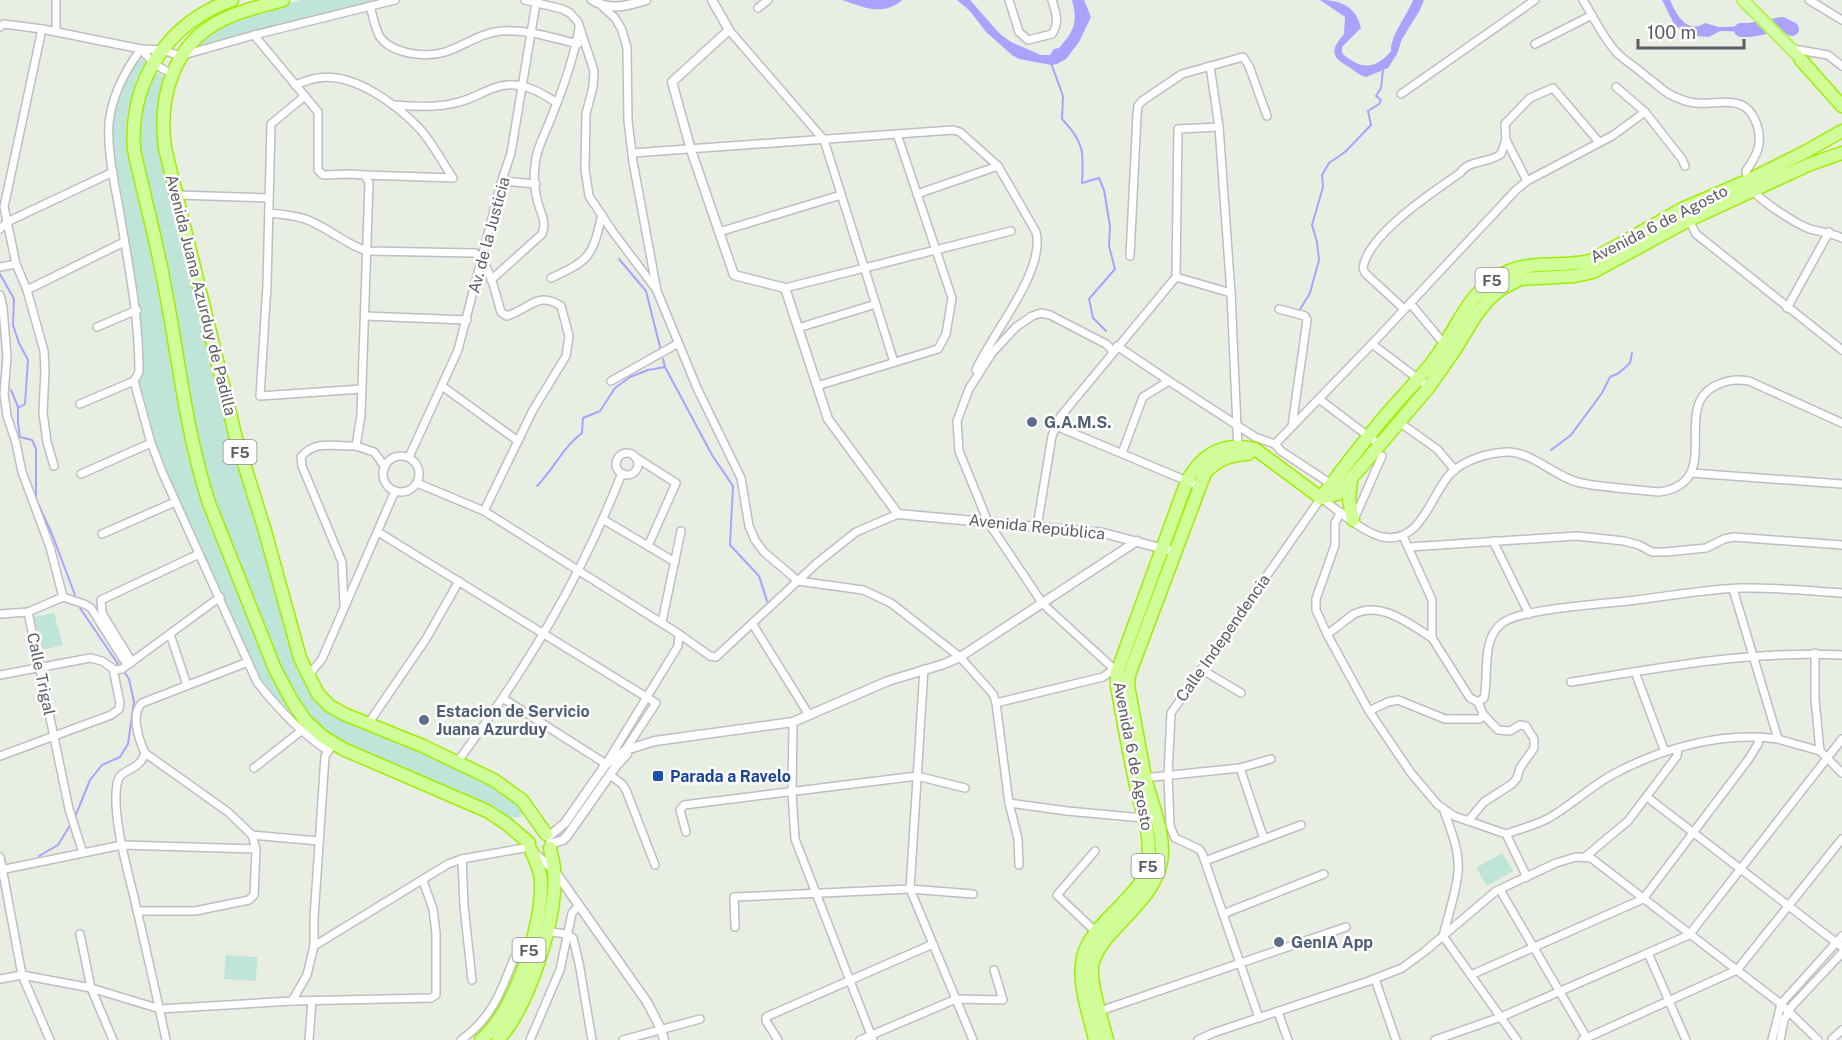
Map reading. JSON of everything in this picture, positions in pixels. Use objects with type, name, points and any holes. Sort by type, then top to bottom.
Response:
[{"type":"highway","name":"Avenida Juana Azurduy de Padilla","points":[[232,0],[207,10],[194,19],[181,29],[163,50],[153,64],[137,100],[132,133],[165,286],[195,457],[209,502],[275,669],[305,720],[331,747],[488,810],[507,824],[531,848]]},
{"type":"highway","name":"Avenida Juana Azurduy de Padilla","points":[[283,0],[232,15],[220,21],[198,36],[180,56],[163,105],[162,128],[165,148],[236,438],[265,531],[300,658],[318,694],[330,706],[458,761],[494,780],[522,800],[549,841],[554,870],[546,931],[527,996],[517,1015],[498,1040]]},
{"type":"highway","points":[[1801,60],[1842,106]]},
{"type":"highway","name":"Avenida 6 de Agosto","points":[[1750,186],[1841,130]]},
{"type":"highway","name":"Avenida 6 de Agosto","points":[[1107,1040],[1086,947],[1096,932],[1157,878],[1161,859],[1161,840],[1140,778],[1117,686],[1120,672],[1193,483],[1212,465],[1238,451],[1263,455],[1321,498],[1338,494],[1381,451],[1424,382],[1449,348],[1460,315],[1473,298],[1493,280],[1521,267],[1598,263],[1685,215],[1750,186],[1842,153]]},
{"type":"highway","name":"Avenida 6 de Agosto","points":[[1321,498],[1369,436],[1424,382]]},
{"type":"highway","points":[[1351,479],[1349,500],[1353,520]]},
{"type":"highway","name":"Avenida 6 de Agosto","points":[[1095,1040],[1081,970],[1143,889],[1149,852],[1143,818],[1140,778]]},
{"type":"highway","name":"F5","points":[[481,1040],[500,1020],[509,1004],[517,988],[532,941],[541,880],[531,848]]},
{"type":"main road","points":[[1743,0],[1801,60],[1814,80],[1842,113]]},
{"type":"main road","points":[[1801,60],[1819,74],[1842,99]]},
{"type":"street","points":[[56,0],[56,32]]},
{"type":"street","points":[[0,27],[4,24],[42,29],[141,49],[163,50],[180,56],[395,0]]},
{"type":"street","points":[[525,0],[562,9],[570,13],[579,25],[594,71],[594,87],[586,114],[585,169],[590,196],[657,291]]},
{"type":"street","points":[[592,0],[615,18],[622,30],[627,48],[628,121],[657,291],[677,344],[741,478],[749,526],[755,540],[764,552],[798,581],[863,590],[891,603],[960,657],[993,694],[1009,802],[1018,839],[1019,864]]},
{"type":"street","points":[[603,7],[628,6],[644,0]]},
{"type":"street","points":[[712,0],[729,30],[824,140],[894,362]]},
{"type":"street","points":[[758,8],[768,0]]},
{"type":"street","points":[[1009,0],[1019,32],[1028,40],[1052,34],[1057,27],[1058,20],[1053,0]]},
{"type":"street","points":[[1401,94],[1535,0]]},
{"type":"street","points":[[1583,0],[1605,39],[1619,54],[1666,92],[1682,100],[1695,103],[1730,101],[1751,112],[1757,123],[1761,139],[1758,153],[1746,171],[1750,186],[1761,199],[1810,229],[1829,232],[1842,238]]},
{"type":"street","points":[[1809,0],[1842,20]]},
{"type":"street","name":"Av. de la Justicia","points":[[409,457],[458,350],[467,320],[511,153],[536,3]]},
{"type":"street","points":[[370,6],[379,36],[398,50],[422,54],[443,53],[480,36],[500,32],[531,34],[587,46]]},
{"type":"street","points":[[1535,44],[1592,15]]},
{"type":"street","points":[[491,280],[542,234],[544,219],[538,202],[536,184],[537,154],[557,103],[576,44],[579,25]]},
{"type":"street","points":[[42,29],[4,207],[16,264],[27,290],[44,351],[43,413],[47,442],[54,466]]},
{"type":"street","points":[[729,30],[672,82],[691,150],[734,275],[785,288],[1011,231]]},
{"type":"street","points":[[254,35],[318,112],[318,170],[323,175],[453,178],[421,129],[395,105],[354,83],[335,77],[318,78],[296,85]]},
{"type":"street","points":[[1790,48],[1828,55],[1842,66]]},
{"type":"street","points":[[141,49],[153,64],[172,74]]},
{"type":"street","points":[[80,404],[134,381],[139,372],[137,310],[109,141],[113,103],[123,75],[141,49]]},
{"type":"street","points":[[1130,256],[1138,106],[1150,95],[1182,74],[1243,57],[1267,116]]},
{"type":"street","points":[[1210,66],[1219,127],[1231,292],[1238,451]]},
{"type":"street","points":[[395,105],[439,106],[466,100],[499,86],[534,88],[557,103]]},
{"type":"street","points":[[1616,87],[1645,112],[1683,159],[1685,166]]},
{"type":"street","points":[[1449,348],[1407,306],[1365,273],[1363,268],[1367,253],[1399,218],[1460,173],[1469,163],[1489,161],[1501,154],[1506,140],[1505,124],[1530,98],[1553,88],[1599,142]]},
{"type":"street","points":[[305,96],[271,124],[267,285],[261,396],[362,389]]},
{"type":"street","points":[[1275,444],[1372,345],[1516,190],[1527,181],[1612,136],[1645,112]]},
{"type":"street","points":[[1037,526],[1052,436],[1060,417],[1176,277],[1178,129],[1219,127]]},
{"type":"street","points":[[632,153],[953,130],[960,132],[998,166],[1022,204],[1039,243],[1033,266],[980,360],[969,388],[957,421],[959,451],[988,522],[1043,604],[1120,672]]},
{"type":"street","points":[[817,386],[938,349],[946,334],[952,298],[897,134]]},
{"type":"street","points":[[1506,140],[1527,181]]},
{"type":"street","points":[[917,194],[998,166]]},
{"type":"street","points":[[0,229],[7,222],[113,172]]},
{"type":"street","points":[[356,446],[361,414],[365,316],[369,183],[365,176]]},
{"type":"street","points":[[502,181],[536,184]]},
{"type":"street","points":[[177,195],[269,198]]},
{"type":"street","points":[[719,232],[841,195]]},
{"type":"street","points":[[269,213],[305,219],[318,224],[358,248],[367,250],[475,254],[482,259],[501,312],[507,316],[541,299],[551,300],[561,306],[569,336],[566,356],[547,385],[484,511]]},
{"type":"street","points":[[551,278],[587,258],[595,246],[602,215]]},
{"type":"street","points":[[1685,215],[1696,234],[1842,351]]},
{"type":"street","points":[[1788,308],[1829,232]]},
{"type":"street","points":[[27,290],[124,242]]},
{"type":"street","points":[[0,267],[16,264]]},
{"type":"street","points":[[1176,277],[1231,292]]},
{"type":"street","points":[[417,483],[484,511],[578,572],[662,622],[710,656],[716,657],[817,563],[856,532],[898,514],[828,419],[785,288]]},
{"type":"street","points":[[0,295],[7,357],[2,384],[2,400],[16,442],[22,472],[50,547],[63,597]]},
{"type":"street","points":[[798,328],[876,304]]},
{"type":"street","points":[[1279,309],[1305,316],[1307,320],[1292,426]]},
{"type":"street","points":[[97,327],[137,310]]},
{"type":"street","points":[[969,388],[992,353],[1016,327],[1032,316],[1041,313],[1050,315],[1106,344],[1169,381],[1237,423],[1255,437],[1275,444],[1281,451],[1331,484]]},
{"type":"street","points":[[365,316],[467,320]]},
{"type":"street","points":[[611,381],[677,344]]},
{"type":"street","points":[[1372,345],[1424,382]]},
{"type":"street","points":[[1321,498],[1369,531],[1383,537],[1403,536],[1414,530],[1450,474],[1462,465],[1488,455],[1507,452],[1523,455],[1563,478],[1581,483],[1659,492],[1675,488],[1691,473],[1695,458],[1697,408],[1703,396],[1709,389],[1735,379],[1749,381],[1842,423]]},
{"type":"street","points":[[134,381],[151,443],[257,682],[301,731],[331,747],[325,756],[314,946],[307,975],[292,1000]]},
{"type":"street","points":[[1122,453],[1143,398],[1169,381]]},
{"type":"street","points":[[442,386],[518,441]]},
{"type":"street","points":[[1319,399],[1369,436],[1381,451],[1353,520]]},
{"type":"street","points":[[1399,422],[1437,449],[1455,470]]},
{"type":"street","points":[[1056,426],[1193,483]]},
{"type":"street","points":[[81,474],[151,443]]},
{"type":"street","points":[[344,605],[342,562],[302,466],[301,457],[316,445],[356,446],[374,452],[385,467]]},
{"type":"street","points":[[622,474],[618,469],[618,459],[626,453],[676,483],[648,546]]},
{"type":"street","points":[[398,456],[409,457],[419,471],[417,483],[407,491],[395,491],[387,484],[385,467],[388,462],[398,456]]},
{"type":"street","points":[[622,474],[629,474],[636,470],[638,464],[635,457]]},
{"type":"street","points":[[1691,473],[1842,484]]},
{"type":"street","points":[[458,761],[504,699],[545,634],[604,520],[622,474]]},
{"type":"street","points":[[309,676],[322,658],[395,491]]},
{"type":"street","name":"Calle Independencia","points":[[1260,1018],[1205,861],[1199,849],[1175,838],[1172,832],[1168,815],[1171,713],[1321,498]]},
{"type":"street","points":[[102,534],[176,502]]},
{"type":"street","points":[[1341,512],[1335,523],[1335,545],[1316,599],[1316,610],[1369,711],[1411,773],[1443,808],[1468,821],[1506,834],[1549,818],[1610,777],[1649,757],[1678,748],[1740,736],[1759,736],[1820,751]]},
{"type":"street","name":"Avenida República","points":[[898,514],[1103,533],[1168,550]]},
{"type":"street","points":[[604,520],[675,562]]},
{"type":"street","points":[[662,622],[681,531]]},
{"type":"street","points":[[378,532],[656,703],[629,749],[567,836],[563,840],[549,841]]},
{"type":"street","points":[[1403,536],[1432,600],[1432,638]]},
{"type":"street","points":[[1409,547],[1577,536],[1624,541],[1640,545],[1652,552],[1706,548],[1734,537],[1842,544]]},
{"type":"street","points":[[606,764],[629,749],[655,741],[793,722],[888,681],[960,657],[1137,541]]},
{"type":"street","points":[[1493,541],[1528,614]]},
{"type":"street","points":[[130,663],[102,613],[101,600],[199,554]]},
{"type":"street","points":[[368,724],[426,639],[459,581]]},
{"type":"street","points":[[1733,589],[1778,739]]},
{"type":"street","points":[[1478,702],[1484,698],[1486,690],[1486,667],[1493,632],[1503,622],[1528,614],[1697,591],[1733,589],[1842,593]]},
{"type":"street","points":[[0,614],[28,612],[63,597],[84,603],[91,608],[130,663]]},
{"type":"street","points":[[0,675],[90,658],[102,661],[113,669],[122,669],[220,597]]},
{"type":"street","points":[[1328,634],[1355,614],[1367,611],[1379,611],[1400,618],[1432,638],[1470,698],[1478,702],[1483,714],[1498,730],[1510,731],[1520,725],[1526,726],[1534,739],[1534,748],[1512,784],[1484,802],[1468,821]]},
{"type":"street","name":"Calle Trigal","points":[[28,612],[69,809],[83,853]]},
{"type":"street","points":[[752,623],[809,715]]},
{"type":"street","points":[[170,634],[187,686]]},
{"type":"street","points":[[549,841],[565,823],[606,764],[678,646],[679,634]]},
{"type":"street","points":[[1815,653],[1815,699],[1820,751],[1842,773]]},
{"type":"street","points":[[1572,682],[1753,655],[1815,653],[1842,655]]},
{"type":"street","points":[[137,911],[195,911],[249,900],[254,895],[256,849],[252,835],[228,812],[145,753],[136,716],[137,708],[142,704],[248,662]]},
{"type":"street","points":[[0,756],[111,715],[119,709],[120,703],[113,669]]},
{"type":"street","points":[[924,669],[910,889],[973,1040]]},
{"type":"street","points":[[1201,669],[1241,693]]},
{"type":"street","points":[[996,703],[1120,672]]},
{"type":"street","points":[[1635,672],[1665,752]]},
{"type":"street","points":[[504,699],[606,764]]},
{"type":"street","points":[[1369,711],[1398,700],[1445,719],[1480,719],[1483,714]]},
{"type":"street","points":[[793,722],[792,793],[795,839],[872,1038]]},
{"type":"street","points":[[254,768],[301,731]]},
{"type":"street","points":[[1471,975],[1643,899],[1748,760],[1758,744],[1759,736]]},
{"type":"street","points":[[1436,1040],[1501,1017],[1689,935],[1842,739]]},
{"type":"street","points":[[1585,858],[1628,821],[1677,756],[1678,748]]},
{"type":"street","points":[[145,753],[139,766],[121,775],[118,779],[116,798],[122,846],[166,1040]]},
{"type":"street","points":[[1140,778],[1240,768],[1271,759]]},
{"type":"street","points":[[1240,768],[1264,839]]},
{"type":"street","points":[[610,775],[626,790],[655,865]]},
{"type":"street","points":[[686,832],[680,810],[684,805],[917,776],[965,788]]},
{"type":"street","points":[[1647,797],[1840,942],[1781,1004],[1772,1040]]},
{"type":"street","points":[[1009,802],[1066,811],[1143,818]]},
{"type":"street","points":[[1443,808],[1452,835],[1458,872],[1443,936],[1517,1040]]},
{"type":"street","points":[[1205,861],[1301,825]]},
{"type":"street","points":[[1506,834],[1527,877]]},
{"type":"street","points":[[252,835],[319,841]]},
{"type":"street","points":[[1500,890],[1585,1039],[1737,970],[1842,839]]},
{"type":"street","points":[[1,870],[122,846],[256,849]]},
{"type":"street","points":[[314,946],[448,864],[462,859],[531,848],[554,870],[647,1002],[664,1040]]},
{"type":"street","points":[[1095,850],[1057,895],[1096,932]]},
{"type":"street","points":[[0,857],[22,975],[50,1040]]},
{"type":"street","points":[[1201,1039],[1402,968],[1500,890],[1556,863],[1576,857],[1591,858],[1781,1004],[1818,1040]]},
{"type":"street","points":[[462,859],[464,906],[472,980]]},
{"type":"street","points":[[1223,914],[1324,874]]},
{"type":"street","points":[[0,979],[22,975],[91,988],[160,1009],[292,1000],[431,998],[436,995],[436,933],[433,909],[423,881]]},
{"type":"street","points":[[735,927],[735,897],[910,889],[973,894]]},
{"type":"street","points":[[530,1040],[560,970],[572,913],[579,905]]},
{"type":"street","points":[[1100,1011],[1346,927]]},
{"type":"street","points":[[546,931],[566,934],[573,938],[592,1040]]},
{"type":"street","points":[[80,934],[91,988],[113,1040]]},
{"type":"street","points":[[778,1040],[766,1022],[766,1017],[933,944]]},
{"type":"street","points":[[1780,1040],[1788,1012],[1842,952]]},
{"type":"street","points":[[1648,953],[1686,1040]]},
{"type":"street","points":[[461,1040],[472,1033],[488,1015],[499,997],[514,958]]},
{"type":"street","points":[[860,1040],[872,1038],[956,999],[1003,1000],[994,970]]},
{"type":"street","points":[[1375,979],[1396,1040]]},
{"type":"street","points":[[309,1040],[312,1001]]},
{"type":"street","points":[[1278,1012],[1288,1040]]},
{"type":"street","points":[[623,1040],[700,1019]]},
{"type":"street","points":[[1832,1040],[1842,1030]]},
{"type":"street","points":[[1832,1040],[1842,1039]]},
{"type":"shaded area","points":[[301,0],[376,0],[238,35],[189,52],[197,43],[230,20]]},
{"type":"shaded area","points":[[842,0],[902,0],[888,8],[873,9]]},
{"type":"shaded area","points":[[957,0],[970,0],[1000,34],[1011,42],[1041,55],[1050,55],[1068,37],[1075,15],[1072,0],[1084,0],[1091,17],[1079,42],[1066,59],[1051,65],[1019,59],[1012,55],[986,32],[970,11]]},
{"type":"shaded area","points":[[1320,0],[1340,3],[1355,14],[1361,28],[1342,47],[1342,53],[1355,63],[1367,66],[1379,62],[1391,51],[1396,32],[1413,0],[1424,0],[1388,68],[1366,77],[1339,60],[1334,53],[1336,44],[1344,34],[1345,17]]},
{"type":"shaded area","points":[[1662,0],[1670,0],[1679,17],[1688,25],[1699,26],[1705,23],[1719,27],[1756,26],[1761,32],[1720,31],[1709,37],[1685,35],[1673,22]]},
{"type":"shaded area","points":[[141,58],[145,62],[136,81],[126,124],[128,152],[154,261],[188,457],[197,487],[268,671],[291,713],[263,683],[197,543],[158,452],[138,383],[142,358],[140,311],[114,173],[112,139],[115,108],[125,80],[134,64]]},
{"type":"shaded area","points":[[153,73],[160,74],[163,78],[158,101],[158,134],[178,223],[314,695],[494,785],[524,809],[521,816],[503,815],[486,805],[330,735],[314,722],[288,684],[207,480],[195,431],[182,349],[138,143],[140,106]]},
{"type":"shaded area","points":[[54,613],[63,645],[43,650],[34,617]]},
{"type":"shaded area","points":[[1502,853],[1513,871],[1487,886],[1476,868]]},
{"type":"shaded area","points":[[226,955],[257,957],[256,981],[224,979]]},
{"type":"waterway","points":[[1741,30],[1782,24],[1792,29]]},
{"type":"waterway","points":[[1051,63],[1063,96],[1062,119],[1075,134],[1081,148],[1082,183],[1099,178],[1104,190],[1110,226],[1109,246],[1115,269],[1089,299],[1093,318],[1106,331]]},
{"type":"waterway","points":[[1299,311],[1310,293],[1319,260],[1312,225],[1323,187],[1322,175],[1329,163],[1345,152],[1371,125],[1368,111],[1381,100],[1376,96],[1381,88],[1383,70]]},
{"type":"waterway","points":[[619,259],[646,291],[660,347]]},
{"type":"waterway","points":[[0,274],[14,299],[13,325],[28,360],[25,404],[18,408],[20,437],[32,440],[36,449],[36,499],[75,595]]},
{"type":"waterway","points":[[1551,450],[1571,435],[1602,393],[1610,377],[1619,373],[1630,363],[1632,353]]},
{"type":"waterway","points":[[663,359],[665,367],[712,455],[733,486],[730,545],[759,576],[767,601]]},
{"type":"waterway","points":[[537,486],[569,445],[582,433],[583,418],[600,411],[615,388],[630,377],[665,367]]},
{"type":"waterway","points":[[11,390],[18,407]]},
{"type":"waterway","points":[[80,608],[118,664]]},
{"type":"waterway","points":[[75,817],[90,780],[102,765],[120,757],[128,744],[134,702],[129,679],[125,673]]},
{"type":"waterway","points":[[39,856],[58,845],[72,822]]},
{"type":"place","name":"G.A.M.S.","points":[[1032,422]]},
{"type":"place","name":"Estacion de Servicio Juana Azurduy","points":[[424,720]]},
{"type":"place","name":"Parada a Ravelo","points":[[658,776]]},
{"type":"place","name":"GenIA App","points":[[1279,942]]}]
